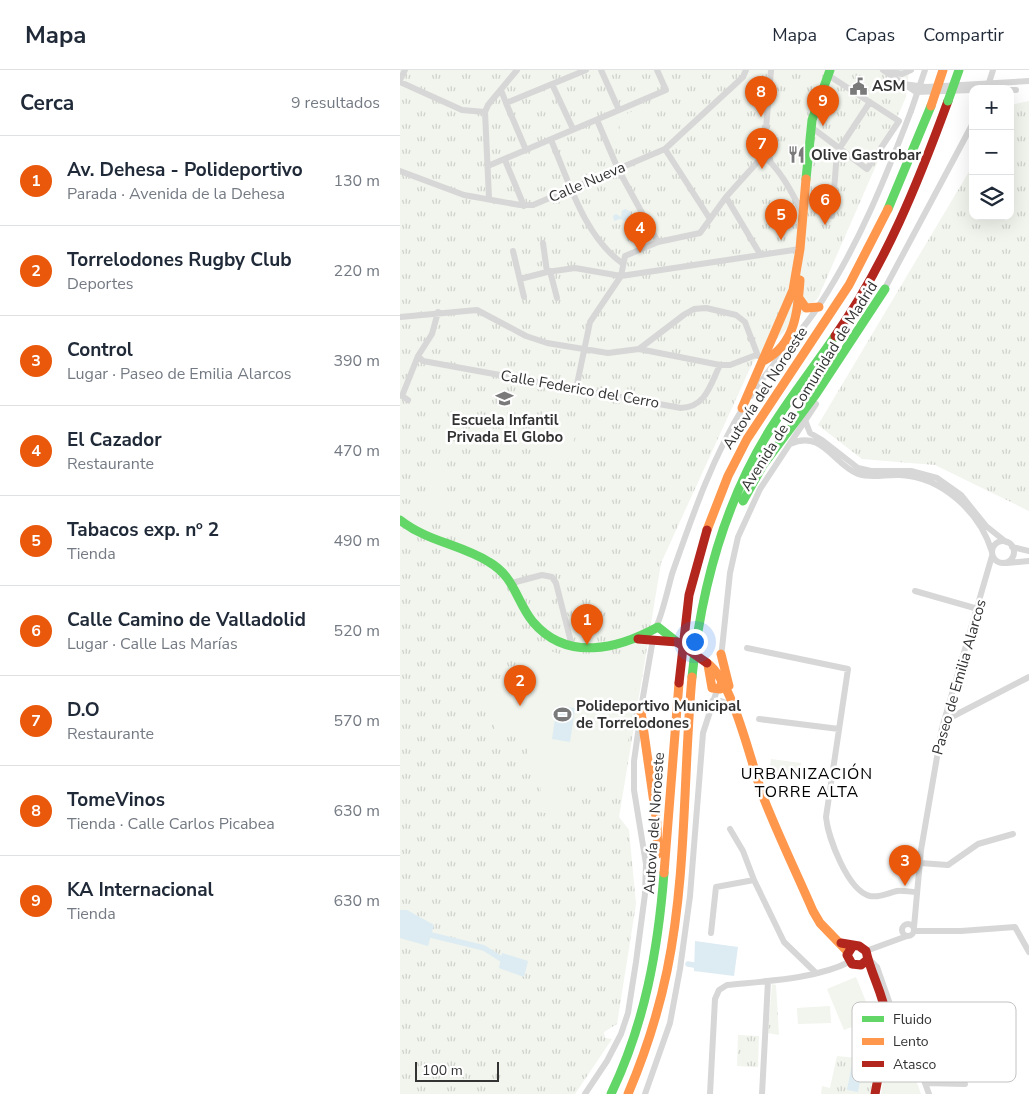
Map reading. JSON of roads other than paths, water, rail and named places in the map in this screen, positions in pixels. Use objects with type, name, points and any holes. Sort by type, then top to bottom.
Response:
[{"type":"main road","name":"Autovía del Noroeste","points":[[611,1094],[633,1043],[646,1001],[655,960],[663,892],[676,710],[686,606],[712,514],[734,463],[758,420],[848,287],[876,235],[931,106],[944,70]]},
{"type":"main road","name":"Autovía del Noroeste","points":[[628,1094],[647,1051],[670,962],[678,895],[688,721],[696,640],[702,602],[726,519],[746,475],[771,428],[858,302],[893,236],[920,176],[959,70]]},
{"type":"main road","points":[[760,358],[776,353],[789,336],[799,298],[815,130],[832,72]]},
{"type":"main road","points":[[742,408],[760,358],[793,290],[800,249],[812,120],[832,72]]},
{"type":"main road","points":[[696,640],[726,544],[749,488],[821,387],[885,289]]},
{"type":"main road","points":[[799,298],[806,308],[818,306]]},
{"type":"main road","points":[[400,520],[415,532],[488,561],[506,574],[533,622],[554,640],[572,646],[596,649],[636,639],[653,632],[672,639],[714,668],[739,726],[764,798],[813,911],[820,923],[841,943],[851,949]]},
{"type":"main road","points":[[721,654],[740,717],[739,726]]},
{"type":"main road","points":[[719,679],[722,687],[717,690],[731,708]]},
{"type":"main road","points":[[641,712],[659,846],[646,1001]]},
{"type":"main road","points":[[851,949],[859,946],[883,1002]]},
{"type":"main road","points":[[851,949],[849,962],[855,966],[865,958]]},
{"type":"main road","points":[[634,1094],[647,1051]]},
{"type":"street","points":[[405,70],[400,81],[462,110],[485,112]]},
{"type":"street","points":[[506,103],[586,70]]},
{"type":"street","points":[[601,70],[619,110]]},
{"type":"street","points":[[488,166],[666,90],[657,70]]},
{"type":"street","name":"Calle Nueva","points":[[524,206],[533,205],[665,148],[743,77],[746,70]]},
{"type":"street","points":[[771,70],[765,140],[771,163],[803,214]]},
{"type":"street","points":[[883,70],[912,91],[924,93],[969,90]]},
{"type":"street","points":[[887,70],[902,74],[911,70]]},
{"type":"street","points":[[585,1094],[607,1061],[621,1034],[628,1013],[636,962],[646,894],[646,864],[634,790],[634,761],[653,632],[660,622],[663,602],[699,498],[717,456],[742,408],[818,306],[865,226],[911,111],[925,70]]},
{"type":"street","points":[[988,85],[993,70]]},
{"type":"street","points":[[490,198],[485,112],[488,104],[501,90],[514,71]]},
{"type":"street","points":[[815,130],[867,169],[899,121],[870,102],[832,72]]},
{"type":"street","points":[[902,84],[926,87],[1029,81]]},
{"type":"street","points":[[552,84],[573,130]]},
{"type":"street","points":[[501,90],[526,150]]},
{"type":"street","points":[[832,216],[839,148],[870,102]]},
{"type":"street","points":[[597,120],[618,169],[658,242]]},
{"type":"street","points":[[766,126],[753,144],[762,157],[771,163]]},
{"type":"street","name":"Avenida de la Comunidad de Madrid","points":[[719,679],[730,573],[738,537],[760,488],[856,341],[969,130]]},
{"type":"street","points":[[551,140],[585,218],[610,254],[622,263]]},
{"type":"street","points":[[665,148],[710,219]]},
{"type":"street","points":[[576,389],[590,322],[621,276],[622,263],[625,256],[658,242],[700,233],[726,197],[762,157]]},
{"type":"street","points":[[505,160],[524,206]]},
{"type":"street","points":[[400,170],[464,195],[490,198],[524,206]]},
{"type":"street","points":[[726,197],[760,254]]},
{"type":"street","points":[[543,243],[557,298]]},
{"type":"street","points":[[520,279],[549,271],[575,268],[621,276],[800,249]]},
{"type":"street","points":[[513,251],[524,297]]},
{"type":"street","points":[[400,317],[476,310],[526,336],[547,343],[583,350],[608,353],[639,349],[720,365],[730,365],[760,358],[745,322],[736,316],[706,308],[694,309],[685,314],[639,349]]},
{"type":"street","points":[[408,400],[402,396],[418,356],[432,334],[438,312]]},
{"type":"street","name":"Calle Federico del Cerro","points":[[418,356],[423,361],[681,408],[693,407],[702,401],[720,365]]},
{"type":"street","points":[[805,420],[809,436],[856,473],[870,476],[910,476],[949,489],[960,497],[986,526],[1009,544],[1012,558],[1004,563]]},
{"type":"street","points":[[789,445],[809,436]]},
{"type":"street","points":[[960,497],[983,531],[992,554],[1004,563],[1029,561]]},
{"type":"street","points":[[992,554],[996,543],[1009,544],[1029,551]]},
{"type":"street","name":"Paseo de Emilia Alarcos","points":[[914,929],[916,892],[928,802],[944,721],[987,580],[992,554]]},
{"type":"street","name":"Paseo de Emilia Alarcos","points":[[987,580],[1004,563]]},
{"type":"street","points":[[512,583],[542,575],[552,577],[556,583],[572,646]]},
{"type":"street","points":[[915,591],[978,609]]},
{"type":"street","points":[[636,639],[647,644],[650,657]]},
{"type":"street","points":[[747,648],[848,670],[826,817],[831,840],[852,883],[863,893],[878,896],[899,891],[916,892]]},
{"type":"street","points":[[944,721],[1029,677]]},
{"type":"street","points":[[644,1094],[670,1023],[680,969],[690,896],[703,733],[717,690]]},
{"type":"street","points":[[712,701],[721,701],[731,708]]},
{"type":"street","points":[[950,702],[952,708],[961,711]]},
{"type":"street","points":[[759,719],[839,729]]},
{"type":"street","points":[[730,829],[743,851],[754,880],[784,942],[816,972]]},
{"type":"street","points":[[920,863],[948,865],[978,844],[1013,834]]},
{"type":"street","points":[[711,933],[716,887],[754,880]]},
{"type":"street","name":"Paseo de Emilia Alarcos","points":[[890,942],[904,927],[915,907]]},
{"type":"street","points":[[907,936],[904,927],[961,931],[1015,927],[1029,952]]},
{"type":"street","points":[[889,1002],[877,967],[865,958],[890,942],[912,936],[914,929]]},
{"type":"street","points":[[710,1094],[717,994],[723,987],[816,972],[849,962]]},
{"type":"street","points":[[762,1094],[768,981]]},
{"type":"street","points":[[929,1094],[925,1083],[964,1084]]},
{"type":"waterway","points":[[431,935],[484,948],[506,962]]},
{"type":"waterway","points":[[688,964],[700,966]]},
{"type":"place","name":"ASM","points":[[858,86]]},
{"type":"place","name":"TomeVinos","points":[[761,117]]},
{"type":"place","name":"KA Internacional","points":[[823,126]]},
{"type":"place","name":"Olive Gastrobar","points":[[797,155]]},
{"type":"place","name":"D.O","points":[[762,169]]},
{"type":"place","name":"Calle Camino de Valladolid","points":[[825,225]]},
{"type":"place","name":"Tabacos exp. nº 2","points":[[781,240]]},
{"type":"place","name":"El Cazador","points":[[640,253]]},
{"type":"place","name":"Escuela Infantil Privada El Globo","points":[[505,399]]},
{"type":"place","name":"Av. Dehesa - Polideportivo","points":[[587,645]]},
{"type":"place","name":"Torrelodones Rugby Club","points":[[520,706]]},
{"type":"place","name":"Polideportivo Municipal de Torrelodones","points":[[562,715]]},
{"type":"place","name":"Control","points":[[905,886]]},
{"type":"district","name":"URBANIZACIÓN TORRE ALTA","points":[[807,782]]}]
